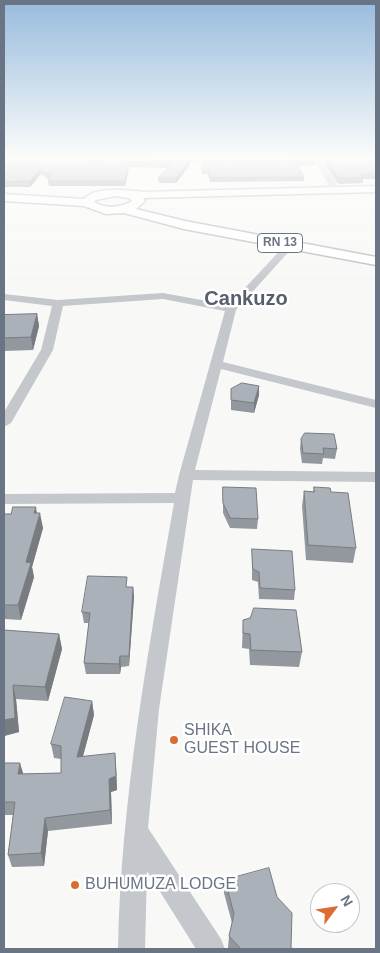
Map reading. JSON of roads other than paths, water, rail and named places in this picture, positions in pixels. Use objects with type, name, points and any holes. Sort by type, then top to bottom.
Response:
[{"type":"main road","name":"RN 13","points":[[81,202],[103,210],[124,209],[184,225],[376,261]]},
{"type":"main road","name":"RN 13","points":[[124,209],[131,202]]},
{"type":"main road","name":"RN 13","points":[[139,202],[154,214],[184,225]]},
{"type":"street","points":[[131,949],[136,831],[149,709],[186,475],[231,309],[290,245]]},
{"type":"street","points":[[4,297],[58,303],[163,296],[231,309]]},
{"type":"street","points":[[4,422],[47,350],[58,303]]},
{"type":"street","points":[[216,364],[376,404]]},
{"type":"street","points":[[186,475],[376,477]]},
{"type":"street","points":[[4,499],[182,498]]},
{"type":"street","points":[[136,831],[211,949]]},
{"type":"place","name":"SHIKA GUEST HOUSE","points":[[174,740]]},
{"type":"place","name":"BUHUMUZA LODGE","points":[[75,885]]},
{"type":"district","name":"Cankuzo","points":[[246,299]]}]
